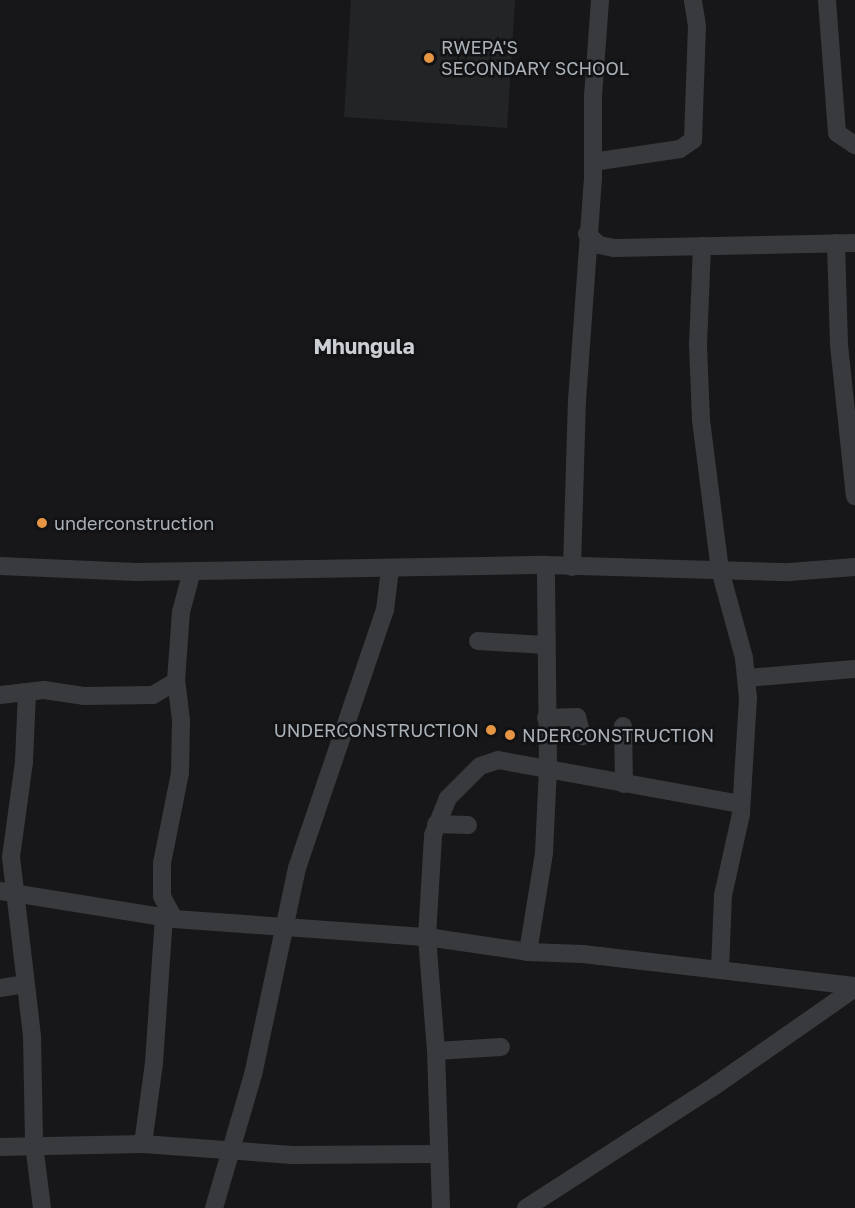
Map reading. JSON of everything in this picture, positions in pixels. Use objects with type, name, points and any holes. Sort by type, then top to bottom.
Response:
[{"type":"street","points":[[572,567],[600,0]]},
{"type":"street","points":[[593,162],[680,149],[693,141],[697,26],[693,0]]},
{"type":"street","points":[[826,0],[837,133],[855,145]]},
{"type":"street","points":[[587,234],[599,245],[615,248],[855,243]]},
{"type":"street","points":[[836,243],[838,345],[855,496]]},
{"type":"street","points":[[702,246],[698,345],[701,420],[720,570],[747,678],[741,804],[723,894],[720,970]]},
{"type":"street","points":[[528,952],[544,853],[548,767],[546,565]]},
{"type":"street","points":[[0,566],[192,571],[390,571],[546,565],[789,572],[855,567]]},
{"type":"street","points":[[144,1144],[169,918],[161,886],[165,837],[181,764],[176,681],[181,612],[192,571]]},
{"type":"street","points":[[214,1208],[234,1151],[297,868],[385,610],[390,571]]},
{"type":"street","points":[[478,641],[545,645]]},
{"type":"street","points":[[747,678],[855,669]]},
{"type":"street","points":[[0,695],[27,692],[153,695],[176,681]]},
{"type":"street","points":[[27,692],[24,762],[12,835],[8,893],[26,984],[32,1036],[34,1144],[42,1208]]},
{"type":"street","points":[[546,718],[577,717],[582,736]]},
{"type":"street","points":[[623,726],[624,784]]},
{"type":"street","points":[[441,1208],[436,1154],[436,1051],[427,937],[436,824],[455,789],[489,761],[548,767],[624,784],[741,804]]},
{"type":"street","points":[[436,824],[468,825]]},
{"type":"street","points":[[8,893],[169,918],[427,937],[528,952],[583,954],[855,987]]},
{"type":"street","points":[[0,988],[26,984]]},
{"type":"street","points":[[526,1208],[716,1085],[855,987]]},
{"type":"street","points":[[436,1051],[501,1047]]},
{"type":"street","points":[[0,1146],[144,1144],[234,1151],[436,1154]]},
{"type":"shaded area","name":"RWEPA'S SECONDARY SCHOOL","points":[[351,0],[515,0],[507,128],[344,117]]},
{"type":"place","name":"RWEPA'S SECONDARY SCHOOL","points":[[429,58]]},
{"type":"place","name":"underconstruction","points":[[42,523]]},
{"type":"place","name":"UNDERCONSTRUCTION","points":[[491,730]]},
{"type":"place","name":"NDERCONSTRUCTION","points":[[510,735]]},
{"type":"district","name":"Mhungula","points":[[364,346]]}]
